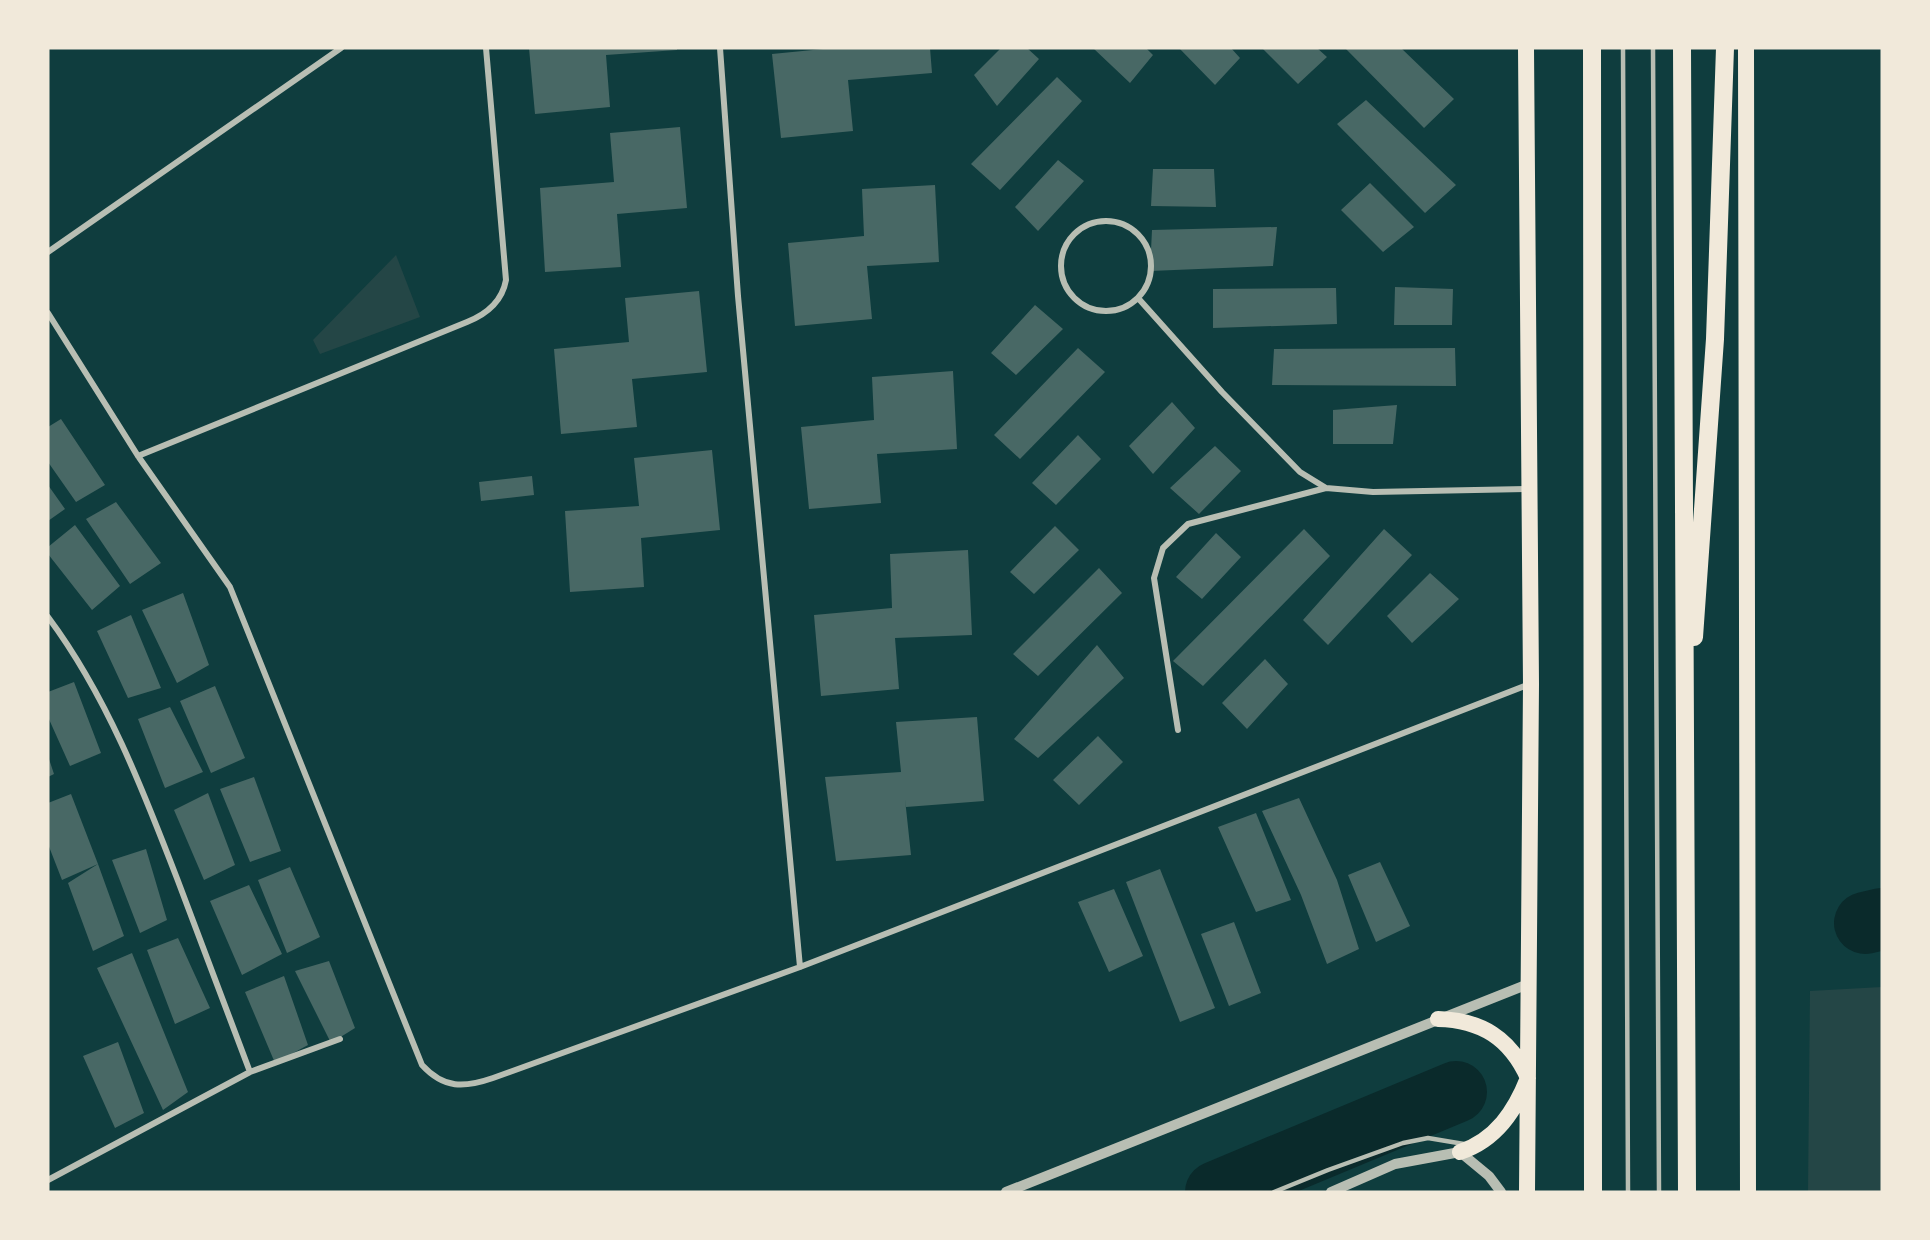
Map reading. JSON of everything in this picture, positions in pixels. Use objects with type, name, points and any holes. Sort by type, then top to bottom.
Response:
[{"type":"highway","points":[[1526,48],[1531,684],[1527,1192]]},
{"type":"highway","points":[[1592,48],[1593,1192]]},
{"type":"highway","points":[[1682,48],[1687,1192]]},
{"type":"highway","points":[[1684,788],[1715,339],[1725,48]]},
{"type":"highway","points":[[1746,48],[1748,1192]]},
{"type":"highway","points":[[1438,1019],[1458,1020],[1479,1026],[1496,1036],[1520,1060],[1528,1078],[1507,1119],[1493,1133],[1468,1149]]},
{"type":"street","points":[[48,252],[50,248],[340,48]]},
{"type":"street","points":[[138,456],[467,322],[485,314],[496,303],[506,280],[486,48]]},
{"type":"street","points":[[720,48],[738,296],[800,967]]},
{"type":"street","points":[[1107,221],[1122,224],[1135,232],[1144,243],[1150,256],[1150,271],[1146,286],[1138,298],[1125,307],[1111,311],[1096,310],[1083,305],[1064,283],[1060,268],[1062,253],[1069,240],[1080,230],[1093,223],[1107,221]]},
{"type":"street","points":[[1138,298],[1222,392],[1300,472],[1326,488]]},
{"type":"street","points":[[48,313],[138,456],[230,587],[422,1065],[432,1076],[457,1086],[475,1084],[800,967],[1531,684]]},
{"type":"street","points":[[1178,730],[1154,578],[1163,548],[1188,524],[1326,488],[1373,492],[1529,489]]},
{"type":"street","points":[[48,617],[67,642],[96,694],[142,787],[250,1072]]},
{"type":"street","points":[[1006,1192],[1528,984]]},
{"type":"street","points":[[48,1180],[250,1072],[340,1039]]},
{"type":"street","points":[[1331,1192],[1395,1164],[1468,1149],[1501,1192]]},
{"type":"lane","points":[[1623,48],[1628,1192]]},
{"type":"lane","points":[[1653,48],[1659,1192]]},
{"type":"lane","points":[[1274,1192],[1403,1143],[1428,1138],[1468,1149]]},
{"type":"shaded area","points":[[396,255],[420,317],[320,354],[313,340]]},
{"type":"shaded area","points":[[1882,987],[1882,1192],[1808,1192],[1810,991]]},
{"type":"building","points":[[529,48],[677,48],[677,50],[606,55],[610,107],[535,114]]},
{"type":"building","points":[[833,48],[930,48],[932,73],[848,80],[853,131],[781,138],[772,54]]},
{"type":"building","points":[[1001,48],[1027,48],[1039,59],[997,106],[974,75]]},
{"type":"building","points":[[1093,48],[1146,48],[1153,55],[1130,83]]},
{"type":"building","points":[[1179,48],[1231,48],[1240,58],[1215,85]]},
{"type":"building","points":[[1262,48],[1317,48],[1327,57],[1298,84]]},
{"type":"building","points":[[1345,48],[1401,48],[1454,99],[1424,128]]},
{"type":"building","points":[[1057,77],[1082,101],[1000,190],[971,164]]},
{"type":"building","points":[[1366,100],[1456,185],[1425,213],[1337,124]]},
{"type":"building","points":[[680,127],[687,208],[617,214],[621,267],[545,272],[540,188],[614,182],[610,133]]},
{"type":"building","points":[[1058,160],[1084,181],[1038,231],[1015,207]]},
{"type":"building","points":[[1153,169],[1214,169],[1216,207],[1151,206]]},
{"type":"building","points":[[1370,183],[1414,227],[1383,252],[1341,210]]},
{"type":"building","points":[[935,185],[939,262],[867,266],[872,319],[795,326],[788,243],[864,236],[862,189]]},
{"type":"building","points":[[1277,227],[1273,266],[1150,271],[1152,230]]},
{"type":"building","points":[[1395,287],[1453,289],[1452,325],[1394,325]]},
{"type":"building","points":[[1336,288],[1337,324],[1213,328],[1213,289]]},
{"type":"building","points":[[699,291],[707,372],[632,379],[637,427],[561,434],[554,349],[629,342],[625,298]]},
{"type":"building","points":[[1035,305],[1063,329],[1016,375],[991,353]]},
{"type":"building","points":[[1078,348],[1105,372],[1020,459],[994,435]]},
{"type":"building","points":[[1455,348],[1456,386],[1272,385],[1274,349]]},
{"type":"building","points":[[953,371],[957,449],[877,454],[881,503],[809,509],[801,427],[874,420],[872,377]]},
{"type":"building","points":[[1172,402],[1195,428],[1153,474],[1129,446]]},
{"type":"building","points":[[1397,405],[1393,444],[1333,444],[1333,410]]},
{"type":"building","points":[[61,419],[105,485],[76,502],[48,462],[48,427]]},
{"type":"building","points":[[1078,435],[1101,459],[1056,505],[1032,483]]},
{"type":"building","points":[[1215,446],[1241,471],[1199,514],[1170,488]]},
{"type":"building","points":[[712,450],[720,530],[641,538],[644,587],[570,592],[565,511],[639,506],[634,458]]},
{"type":"building","points":[[532,476],[534,495],[481,501],[479,482]]},
{"type":"building","points":[[48,485],[65,509],[48,521]]},
{"type":"building","points":[[116,502],[161,563],[130,584],[86,519]]},
{"type":"building","points":[[75,525],[120,586],[92,610],[48,554],[48,547]]},
{"type":"building","points":[[1055,526],[1079,550],[1034,594],[1010,572]]},
{"type":"building","points":[[1304,529],[1330,556],[1203,686],[1173,661]]},
{"type":"building","points":[[1384,529],[1412,555],[1328,645],[1303,620]]},
{"type":"building","points":[[1216,533],[1241,557],[1202,599],[1176,577]]},
{"type":"building","points":[[968,550],[972,635],[895,638],[899,689],[821,696],[814,615],[892,608],[890,554]]},
{"type":"building","points":[[1099,568],[1122,593],[1038,676],[1013,654]]},
{"type":"building","points":[[1430,573],[1459,599],[1412,643],[1387,616]]},
{"type":"building","points":[[183,593],[209,665],[177,683],[142,610]]},
{"type":"building","points":[[131,615],[161,688],[128,698],[97,631]]},
{"type":"building","points":[[1097,645],[1124,678],[1038,758],[1014,739]]},
{"type":"building","points":[[1265,659],[1288,684],[1247,729],[1222,703]]},
{"type":"building","points":[[74,682],[101,753],[70,766],[48,717],[48,692]]},
{"type":"building","points":[[215,686],[245,758],[211,773],[180,701]]},
{"type":"building","points":[[170,707],[203,772],[165,788],[138,719]]},
{"type":"building","points":[[977,717],[984,801],[906,807],[905,799],[911,855],[836,861],[825,777],[901,772],[896,722]]},
{"type":"building","points":[[1098,736],[1123,762],[1079,805],[1053,780]]},
{"type":"building","points":[[48,756],[54,774],[48,777]]},
{"type":"building","points":[[254,777],[281,851],[250,862],[220,789]]},
{"type":"building","points":[[208,793],[235,865],[204,880],[174,810]]},
{"type":"building","points":[[71,794],[98,864],[62,880],[48,844],[48,803]]},
{"type":"building","points":[[1299,798],[1337,880],[1359,949],[1327,964],[1301,895],[1262,811]]},
{"type":"building","points":[[1256,813],[1291,900],[1256,912],[1218,827]]},
{"type":"building","points":[[146,849],[167,920],[140,933],[112,860]]},
{"type":"building","points":[[1380,862],[1410,926],[1376,942],[1348,875]]},
{"type":"building","points":[[98,864],[124,936],[93,951],[68,883]]},
{"type":"building","points":[[290,867],[320,937],[287,953],[258,880]]},
{"type":"building","points":[[1160,869],[1215,1008],[1180,1022],[1126,882]]},
{"type":"building","points":[[249,885],[282,954],[242,975],[210,901]]},
{"type":"building","points":[[1114,889],[1143,956],[1109,972],[1078,902]]},
{"type":"building","points":[[1234,922],[1261,993],[1229,1006],[1201,934]]},
{"type":"building","points":[[178,938],[210,1008],[175,1024],[147,950]]},
{"type":"building","points":[[132,953],[188,1092],[163,1110],[97,968]]},
{"type":"building","points":[[329,961],[355,1028],[331,1043],[295,971]]},
{"type":"building","points":[[284,976],[308,1045],[275,1063],[245,992]]},
{"type":"building","points":[[118,1042],[144,1113],[115,1128],[83,1056]]},
{"type":"waterway","points":[[1865,923],[1882,919]]},
{"type":"waterway","points":[[1216,1192],[1456,1092]]}]
